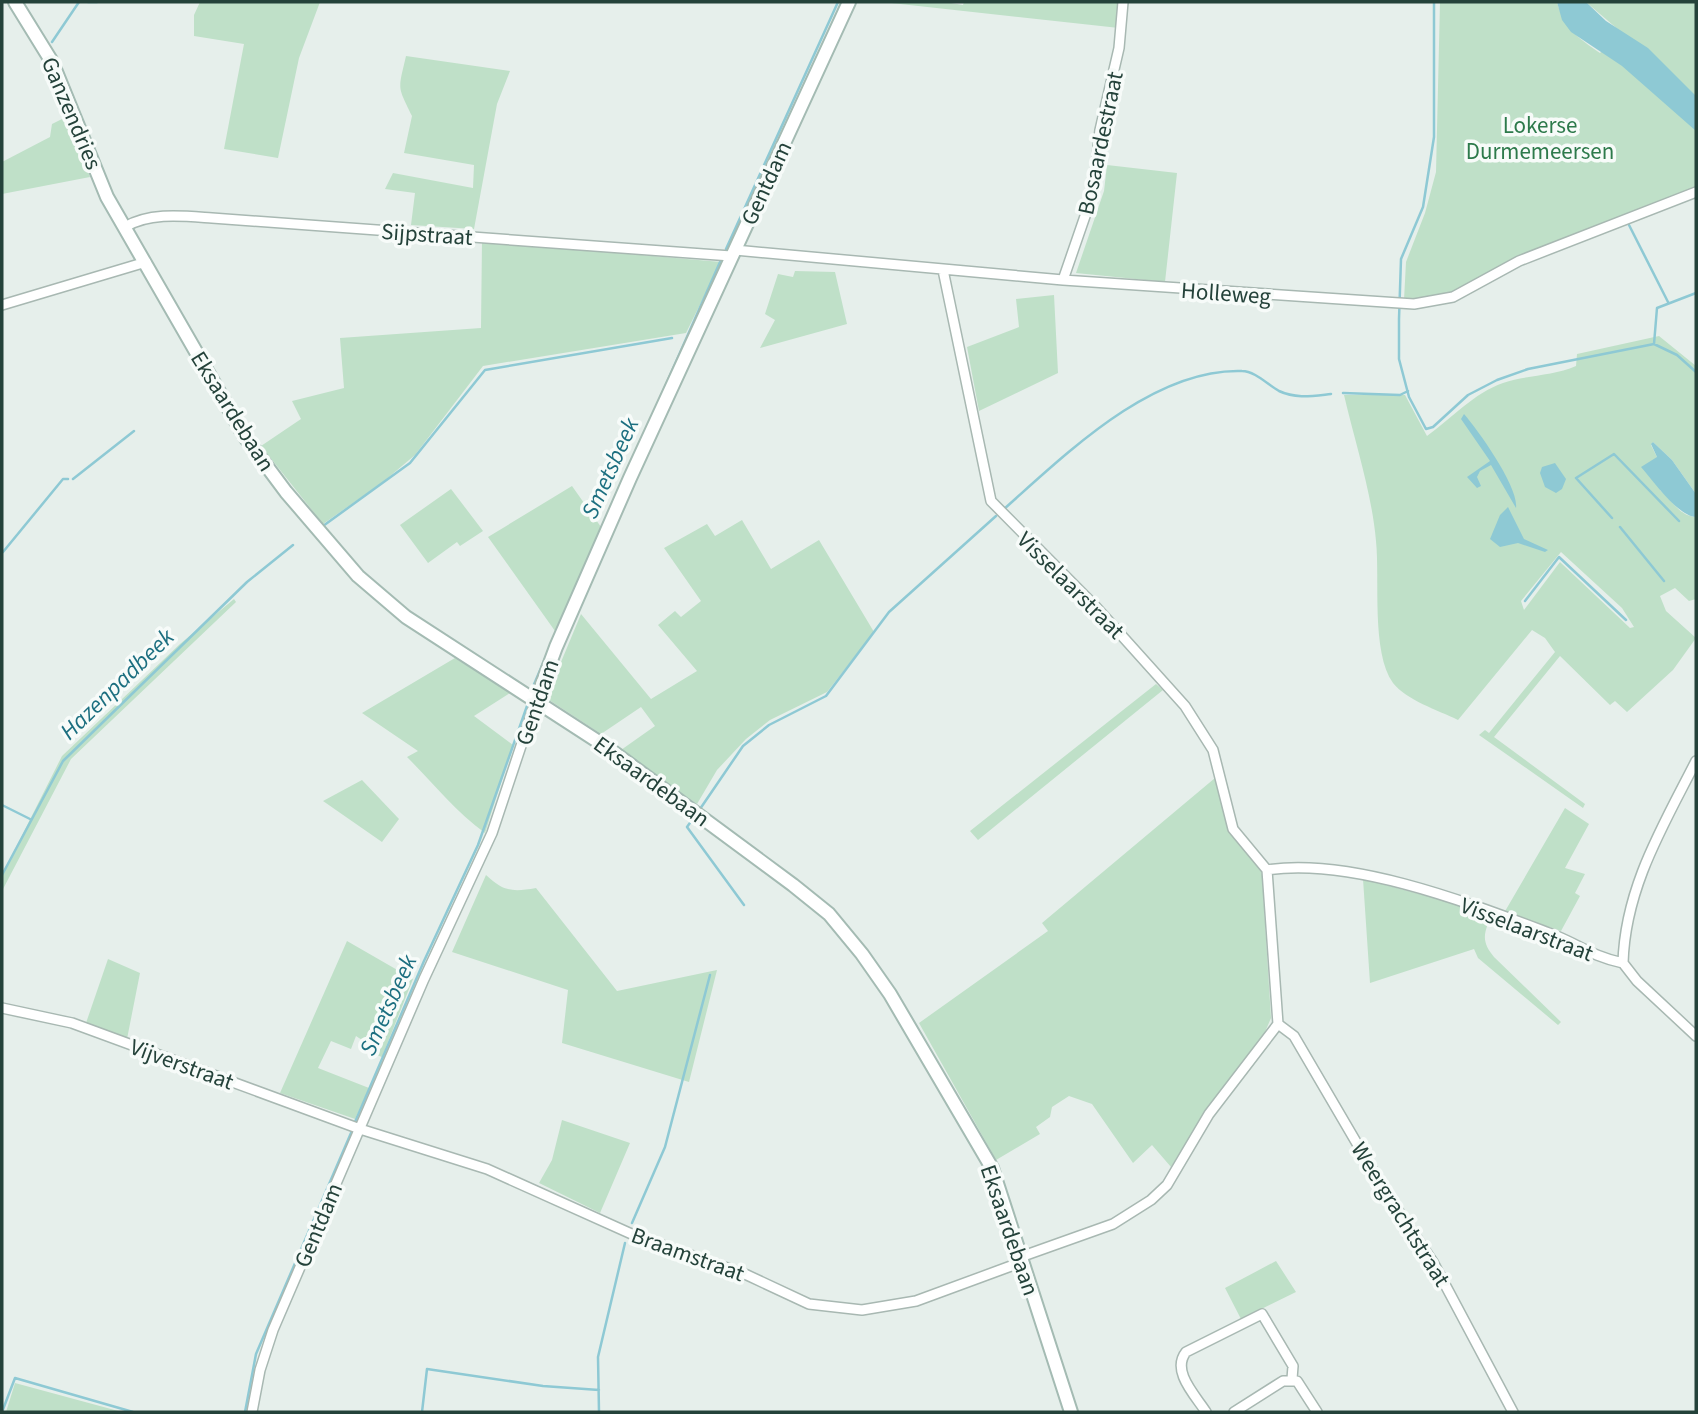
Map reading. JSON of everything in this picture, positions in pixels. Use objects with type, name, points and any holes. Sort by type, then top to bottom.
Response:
[{"type":"main road","name":"Ganzendries","points":[[15,2],[52,62],[107,197],[125,227]]},
{"type":"main road","name":"Gentdam","points":[[536,701],[556,647],[614,514],[849,2]]},
{"type":"main road","name":"Eksaardebaan","points":[[125,227],[245,437],[276,480],[358,576],[415,623],[605,746],[793,885],[828,914],[849,936],[890,994],[992,1168],[1071,1412]]},
{"type":"street","name":"Bosaardestraat","points":[[1063,280],[1093,193],[1100,130],[1119,48],[1123,2]]},
{"type":"street","name":"Holleweg","points":[[733,253],[1407,304],[1453,297],[1519,261],[1696,192]]},
{"type":"street","name":"Sijpstraat","points":[[125,227],[138,220],[163,216],[212,218],[733,253]]},
{"type":"street","points":[[2,306],[146,262]]},
{"type":"street","name":"Visselaarstraat","points":[[943,270],[991,500],[1096,607],[1185,706],[1213,750],[1233,829],[1267,870],[1289,866],[1333,871],[1413,887],[1552,934],[1595,957],[1623,962]]},
{"type":"street","name":"Gentdam","points":[[252,1412],[260,1370],[273,1331],[492,833],[536,701]]},
{"type":"street","points":[[1696,761],[1645,862],[1633,894],[1623,962],[1637,981],[1696,1036]]},
{"type":"street","points":[[1020,1259],[1114,1224],[1151,1200],[1167,1185],[1209,1114],[1278,1024],[1267,870]]},
{"type":"street","name":"Vijverstraat","points":[[2,1008],[72,1023],[360,1129]]},
{"type":"street","name":"Weergrachtstraat","points":[[1278,1024],[1294,1036],[1384,1188],[1433,1262],[1513,1412]]},
{"type":"street","name":"Braamstraat","points":[[360,1129],[487,1169],[636,1236],[734,1270],[818,1306],[862,1310],[905,1304],[1011,1266],[1020,1259]]},
{"type":"street","points":[[1206,1412],[1180,1370],[1180,1360],[1186,1352],[1262,1314],[1293,1366],[1292,1379]]},
{"type":"street","points":[[1234,1412],[1283,1381],[1292,1379],[1297,1381],[1317,1412]]},
{"type":"green space","points":[[200,2],[320,2],[299,58],[278,158],[224,149],[244,44],[194,36],[194,15]]},
{"type":"green space","points":[[882,2],[945,2],[963,5],[964,2],[1121,2],[1119,28]]},
{"type":"green space","name":"Lokerse Durmemeersen","points":[[1440,2],[1557,2],[1573,32],[1600,53],[1621,32],[1586,2],[1696,2],[1696,189],[1510,261],[1450,294],[1404,300],[1406,262],[1425,213],[1436,172]]},
{"type":"green space","points":[[406,56],[510,71],[497,104],[474,229],[411,225],[415,193],[385,189],[393,173],[473,188],[474,165],[404,153],[412,116],[400,88]]},
{"type":"green space","points":[[66,117],[90,177],[2,194],[2,162],[50,137],[52,124]]},
{"type":"green space","points":[[1107,165],[1177,173],[1165,282],[1076,273],[1104,191]]},
{"type":"green space","points":[[482,241],[721,262],[686,333],[483,366],[415,455],[383,482],[323,524],[261,446],[301,419],[292,401],[344,388],[340,338],[481,328]]},
{"type":"green space","points":[[795,271],[835,272],[847,324],[760,348],[775,320],[765,314],[778,274],[793,277]]},
{"type":"green space","points":[[1054,295],[1058,373],[979,411],[967,347],[1019,327],[1016,299]]},
{"type":"green space","points":[[1659,336],[1696,366],[1696,494],[1672,460],[1653,442],[1651,445],[1657,457],[1660,490],[1680,511],[1696,517],[1696,599],[1689,601],[1675,588],[1660,596],[1666,611],[1696,638],[1673,670],[1627,712],[1615,701],[1610,705],[1560,656],[1494,737],[1585,804],[1583,808],[1479,735],[1485,730],[1489,733],[1555,652],[1545,638],[1532,630],[1458,720],[1414,700],[1393,683],[1386,670],[1379,634],[1377,557],[1371,505],[1344,395],[1405,395],[1427,436],[1492,387],[1576,366],[1577,354]],"holes":[[[1561,552],[1622,608],[1634,627],[1630,628],[1560,562],[1524,610],[1521,601]]]},
{"type":"green space","points":[[572,486],[601,527],[555,631],[488,537]]},
{"type":"green space","points":[[451,489],[483,531],[460,546],[457,542],[428,563],[400,525]]},
{"type":"green space","points":[[742,520],[771,569],[819,540],[874,632],[827,692],[770,720],[746,739],[717,770],[697,804],[621,750],[655,726],[641,707],[601,734],[546,698],[581,614],[651,699],[697,671],[658,625],[675,611],[681,617],[701,601],[664,548],[707,524],[715,536]]},
{"type":"green space","points":[[234,599],[236,602],[71,759],[2,891],[2,875],[62,756],[180,644]]},
{"type":"green space","points":[[455,658],[510,693],[474,716],[513,745],[485,833],[454,806],[407,757],[418,751],[362,713]]},
{"type":"green space","points":[[1156,684],[1163,690],[978,840],[970,831]]},
{"type":"green space","points":[[1215,778],[1230,833],[1262,875],[1271,1018],[1265,1032],[1197,1125],[1171,1167],[1152,1145],[1133,1163],[1092,1104],[1069,1096],[1052,1107],[1050,1117],[1036,1127],[1040,1134],[996,1160],[919,1023],[1048,931],[1042,923]]},
{"type":"green space","points":[[362,780],[399,819],[382,842],[323,801]]},
{"type":"green space","points":[[1565,808],[1589,824],[1565,868],[1585,874],[1575,893],[1580,896],[1561,931],[1504,913]]},
{"type":"green space","points":[[486,875],[498,885],[509,889],[536,888],[617,991],[717,970],[689,1082],[562,1043],[568,990],[452,952]]},
{"type":"green space","points":[[1363,879],[1453,903],[1547,935],[1544,940],[1488,924],[1485,938],[1494,957],[1561,1022],[1558,1025],[1478,958],[1474,949],[1370,983]]},
{"type":"green space","points":[[347,941],[413,979],[382,1057],[363,1050],[365,1042],[356,1036],[351,1049],[331,1041],[318,1068],[369,1088],[355,1119],[280,1093]]},
{"type":"green space","points":[[108,959],[140,973],[127,1039],[86,1023]]},
{"type":"green space","points":[[562,1120],[630,1143],[600,1213],[539,1183],[552,1160]]},
{"type":"green space","points":[[1276,1261],[1296,1292],[1241,1319],[1225,1288]]},
{"type":"green space","points":[[15,1383],[122,1412],[6,1412]]},
{"type":"water","points":[[1557,2],[1586,2],[1606,21],[1648,48],[1696,96],[1696,131],[1622,66],[1571,32],[1562,20]]},
{"type":"water","points":[[1464,414],[1505,473],[1516,508],[1491,465],[1480,471],[1477,477],[1481,486],[1477,488],[1467,477],[1490,461],[1461,419]]},
{"type":"water","points":[[1653,442],[1672,460],[1696,494],[1696,517],[1674,505],[1641,467],[1657,457],[1651,444]]},
{"type":"water","points":[[1555,463],[1566,479],[1562,489],[1556,493],[1545,487],[1540,473],[1542,467]]},
{"type":"water","points":[[1508,507],[1524,539],[1548,550],[1545,552],[1518,543],[1500,547],[1490,539],[1500,515]]},
{"type":"waterway","points":[[52,42],[79,2]]},
{"type":"waterway","points":[[88,2],[97,2]]},
{"type":"waterway","name":"Smetsbeek","points":[[726,249],[838,2]]},
{"type":"waterway","points":[[1434,2],[1434,137],[1423,207],[1401,259],[1399,319],[1399,359],[1409,397],[1426,429],[1433,427],[1468,395],[1497,380],[1528,369],[1654,344],[1677,355],[1696,372]]},
{"type":"waterway","points":[[1629,225],[1668,302]]},
{"type":"waterway","name":"Smetsbeek","points":[[649,423],[720,262]]},
{"type":"waterway","points":[[1654,344],[1657,308],[1696,293]]},
{"type":"waterway","name":"Hazenpadbeek","points":[[323,526],[410,463],[485,370],[672,338]]},
{"type":"waterway","points":[[1004,509],[1055,463],[1113,418],[1176,383],[1209,374],[1242,371],[1257,376],[1285,394],[1331,394]]},
{"type":"waterway","points":[[1343,393],[1400,395],[1408,391]]},
{"type":"waterway","points":[[73,479],[134,431]]},
{"type":"waterway","points":[[1612,518],[1576,478],[1614,454],[1679,521]]},
{"type":"waterway","points":[[3,552],[63,479],[68,479]]},
{"type":"waterway","points":[[700,809],[743,746],[769,725],[826,696],[889,612],[996,516]]},
{"type":"waterway","points":[[1620,527],[1664,581]]},
{"type":"waterway","name":"Hazenpadbeek","points":[[2,875],[63,761],[247,582],[293,545]]},
{"type":"waterway","points":[[1525,601],[1559,557],[1626,620]]},
{"type":"waterway","name":"Smetsbeek","points":[[532,689],[547,654]]},
{"type":"waterway","name":"Smetsbeek","points":[[355,1122],[424,961],[478,845],[527,706]]},
{"type":"waterway","points":[[2,805],[30,819]]},
{"type":"waterway","points":[[692,820],[687,827],[744,905]]},
{"type":"waterway","points":[[632,1223],[665,1147],[710,975]]},
{"type":"waterway","name":"Smetsbeek","points":[[245,1412],[256,1354],[351,1133]]},
{"type":"waterway","points":[[599,1412],[598,1357],[625,1243]]},
{"type":"waterway","points":[[422,1412],[427,1369],[543,1386],[599,1390]]},
{"type":"waterway","name":"Smetsbeek","points":[[2,1412],[15,1378],[133,1412]]}]
